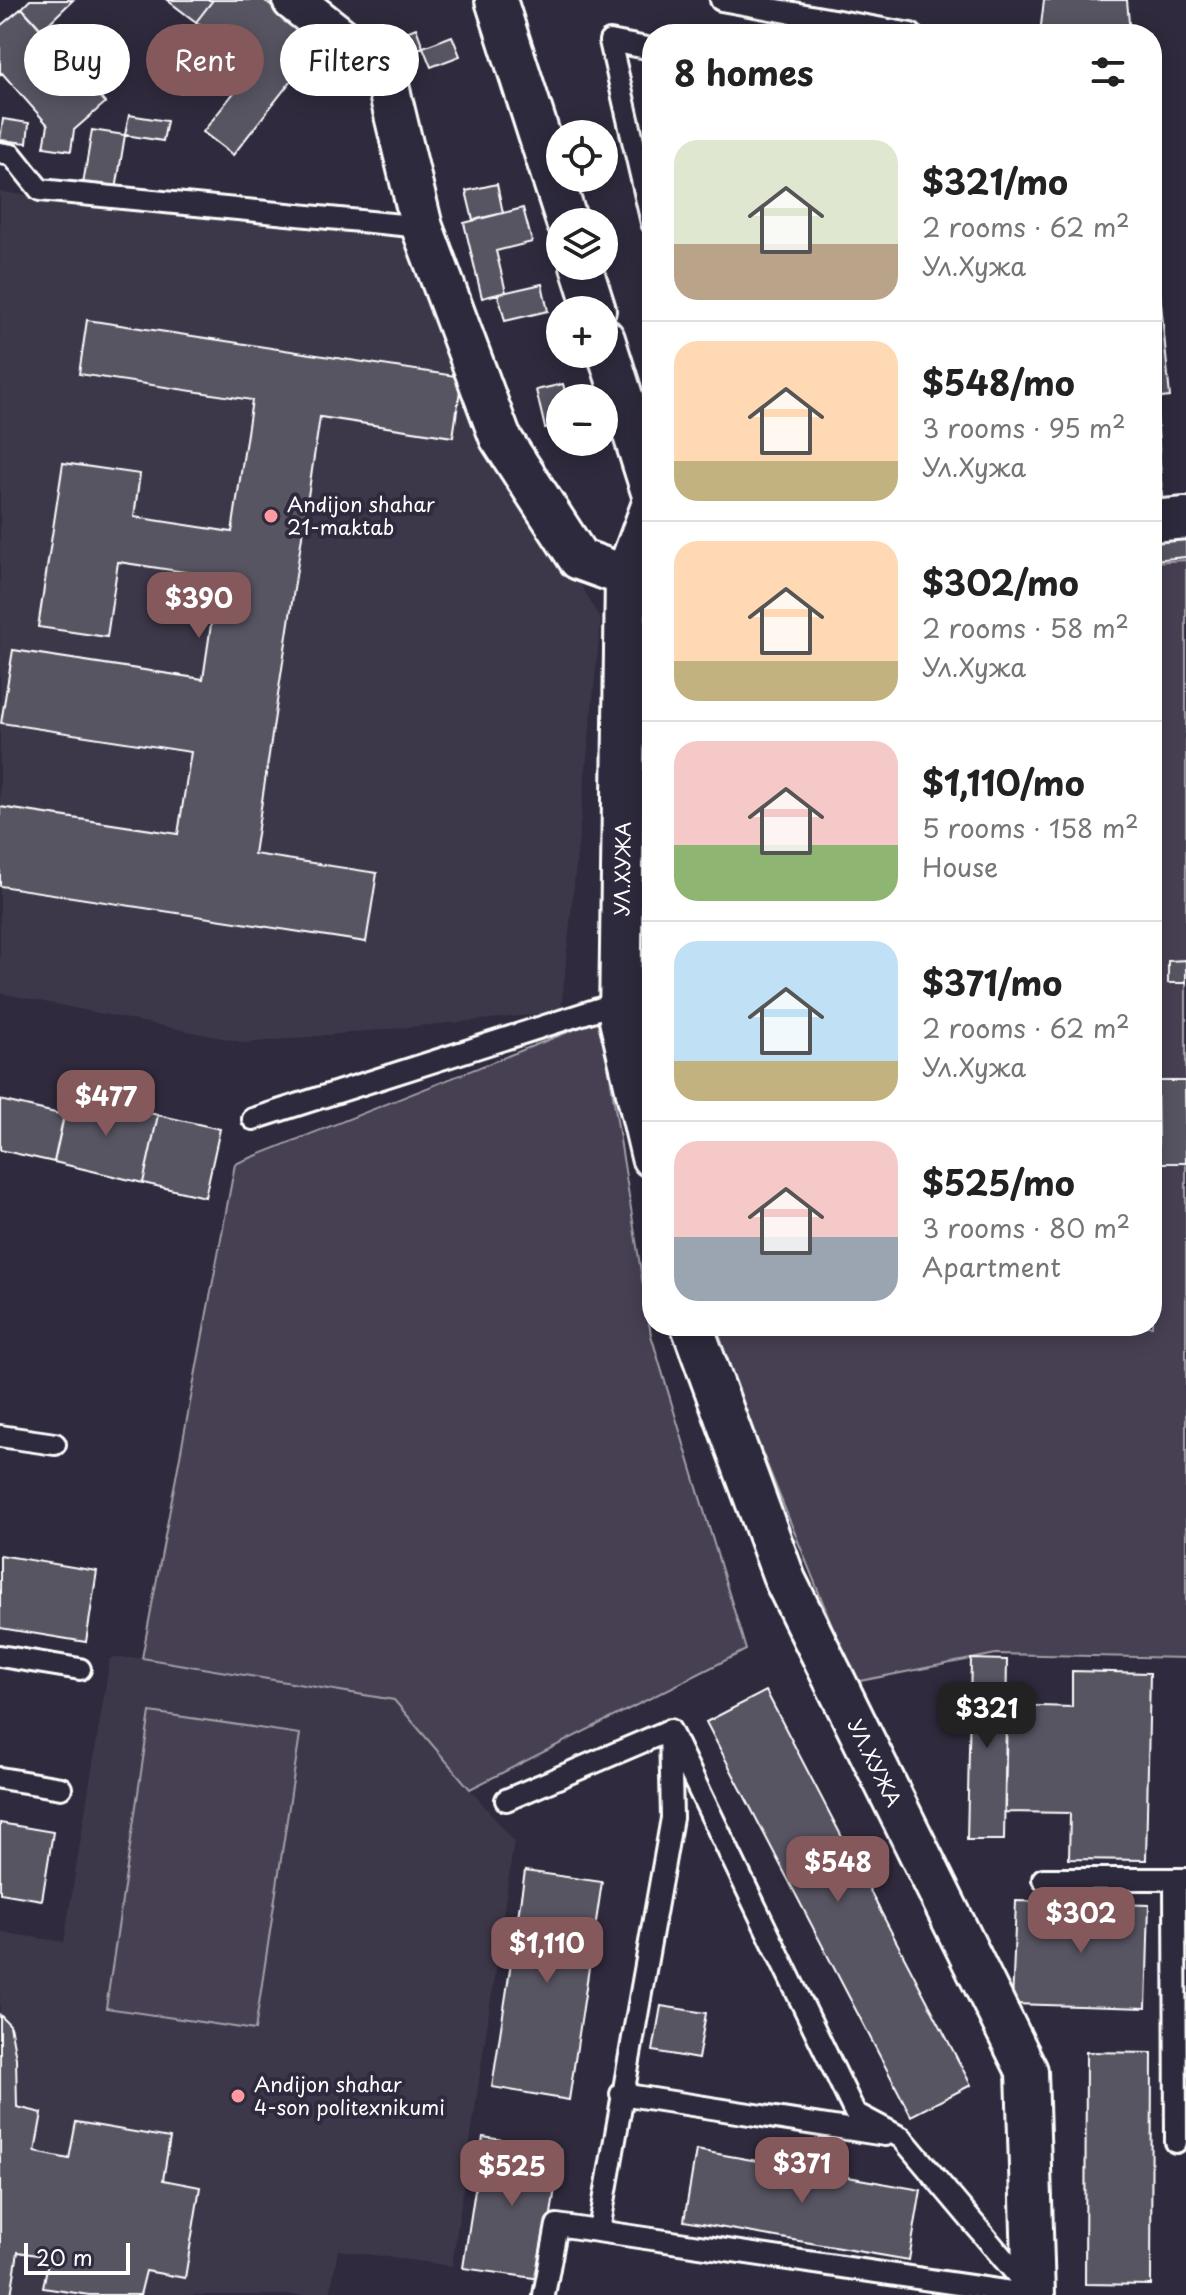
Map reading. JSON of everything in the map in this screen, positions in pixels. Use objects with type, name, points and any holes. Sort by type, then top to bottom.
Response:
[{"type":"street","points":[[293,0],[385,73],[422,227],[500,437],[579,559],[639,575]]},
{"type":"street","points":[[496,0],[563,208]]},
{"type":"street","points":[[614,368],[642,448]]},
{"type":"street","points":[[1162,520],[1186,518]]},
{"type":"street","name":"УЛ.ХУЖА","points":[[639,575],[620,1020],[642,1114]]},
{"type":"street","name":"УЛ.ХУЖА","points":[[696,1336],[785,1580],[1027,2071],[1033,2295]]},
{"type":"lane","points":[[721,0],[829,24]]},
{"type":"lane","points":[[642,47],[610,41],[642,180]]},
{"type":"lane","points":[[0,153],[12,155],[40,190],[422,227]]},
{"type":"lane","points":[[253,1119],[620,1002]]},
{"type":"lane","points":[[0,1436],[55,1444]]},
{"type":"lane","points":[[0,1656],[80,1669]]},
{"type":"lane","points":[[670,1730],[855,2113],[902,2138],[1033,2295]]},
{"type":"lane","points":[[599,2230],[672,1818],[670,1730]]},
{"type":"lane","points":[[506,1800],[670,1730]]},
{"type":"lane","points":[[0,1778],[61,1788]]},
{"type":"lane","points":[[1043,1879],[1180,1880],[1176,2142]]},
{"type":"lane","points":[[621,2094],[902,2138]]},
{"type":"lane","points":[[544,2295],[557,2225],[1033,2295]]},
{"type":"shaded area","name":"Andijon shahar 21-maktab","points":[[0,192],[428,240],[481,411],[601,620],[561,1012],[246,1043],[0,993]]},
{"type":"shaded area","points":[[1186,560],[1186,1658],[996,1654],[855,1682],[715,1336],[1162,1336],[1162,561]]},
{"type":"shaded area","points":[[601,1019],[642,1278],[642,1336],[651,1336],[746,1650],[470,1789],[394,1700],[142,1658],[235,1164]]},
{"type":"shaded area","name":"Andijon shahar 4-son politexnikumi","points":[[110,1658],[142,1658],[394,1700],[514,1841],[452,2266],[338,2250],[330,2295],[0,2295],[0,1932],[64,1942]]},
{"type":"shaded area","points":[[150,1712],[300,1734],[255,2030],[106,2008]]},
{"type":"building","points":[[30,0],[73,0],[48,24],[37,24],[22,8]]},
{"type":"building","points":[[167,0],[213,0],[196,22]]},
{"type":"building","points":[[213,0],[264,0],[295,24],[280,24],[280,95],[233,155],[203,132],[231,96],[264,96],[264,24],[196,22]]},
{"type":"building","points":[[1044,0],[1127,0],[1129,24],[1041,24]]},
{"type":"building","points":[[22,8],[36,24],[24,24],[24,96],[99,96],[105,103],[74,130],[71,151],[44,147],[48,125],[2,73],[0,75],[0,26]]},
{"type":"building","points":[[452,36],[460,56],[431,67],[423,47]]},
{"type":"building","points":[[129,115],[167,121],[163,141],[125,135]]},
{"type":"building","points":[[3,119],[29,123],[27,143],[0,140]]},
{"type":"building","points":[[92,130],[125,135],[116,190],[83,184]]},
{"type":"building","points":[[497,184],[503,213],[473,220],[466,191]]},
{"type":"building","points":[[523,208],[532,242],[496,251],[506,292],[482,298],[464,223]]},
{"type":"building","points":[[542,284],[546,311],[505,321],[498,294]]},
{"type":"building","points":[[1162,313],[1170,397],[1162,398]]},
{"type":"building","points":[[87,320],[462,377],[453,437],[320,417],[254,854],[377,873],[366,942],[0,886],[0,807],[178,834],[191,752],[1,723],[13,650],[203,679],[218,577],[118,562],[107,637],[38,627],[63,463],[140,474],[134,517],[232,532],[252,400],[79,374]]},
{"type":"building","points":[[546,388],[545,428],[536,390]]},
{"type":"building","points":[[1186,520],[1186,557],[1162,559],[1162,522]]},
{"type":"building","points":[[1186,960],[1186,983],[1168,983],[1168,961]]},
{"type":"building","points":[[1162,1081],[1185,1081],[1186,1163],[1162,1163]]},
{"type":"building","points":[[69,1094],[158,1115],[143,1183],[54,1162]]},
{"type":"building","points":[[0,1100],[64,1115],[54,1162],[0,1150]]},
{"type":"building","points":[[158,1115],[220,1129],[205,1197],[143,1183]]},
{"type":"building","points":[[0,1555],[97,1571],[86,1642],[0,1628]]},
{"type":"building","points":[[971,1659],[1007,1660],[1004,1840],[967,1840]]},
{"type":"building","points":[[1072,1671],[1150,1673],[1146,1860],[1069,1859],[1070,1813],[1005,1812],[1007,1705],[1072,1707]]},
{"type":"building","points":[[766,1691],[971,2085],[911,2116],[706,1722]]},
{"type":"building","points":[[0,1823],[53,1832],[42,1900],[0,1893]]},
{"type":"building","points":[[525,1871],[602,1882],[569,2100],[492,2087]]},
{"type":"building","points":[[1016,1901],[1149,1905],[1146,2008],[1012,2004]]},
{"type":"building","points":[[661,2006],[706,2013],[698,2059],[653,2051]]},
{"type":"building","points":[[0,2015],[10,2025],[16,2058],[17,2107],[42,2113],[35,2152],[69,2159],[76,2122],[170,2138],[163,2180],[200,2187],[185,2278],[146,2271],[140,2295],[89,2295],[43,2288],[49,2257],[18,2252],[11,2295],[0,2295]]},
{"type":"building","points":[[1086,2052],[1152,2053],[1151,2285],[1085,2284]]},
{"type":"building","points":[[483,2137],[561,2149],[541,2279],[463,2268]]},
{"type":"building","points":[[696,2150],[921,2190],[909,2260],[684,2221]]},
{"type":"place","name":"Andijon shahar 21-maktab","points":[[271,516]]},
{"type":"place","name":"Andijon shahar 4-son politexnikumi","points":[[238,2096]]}]
